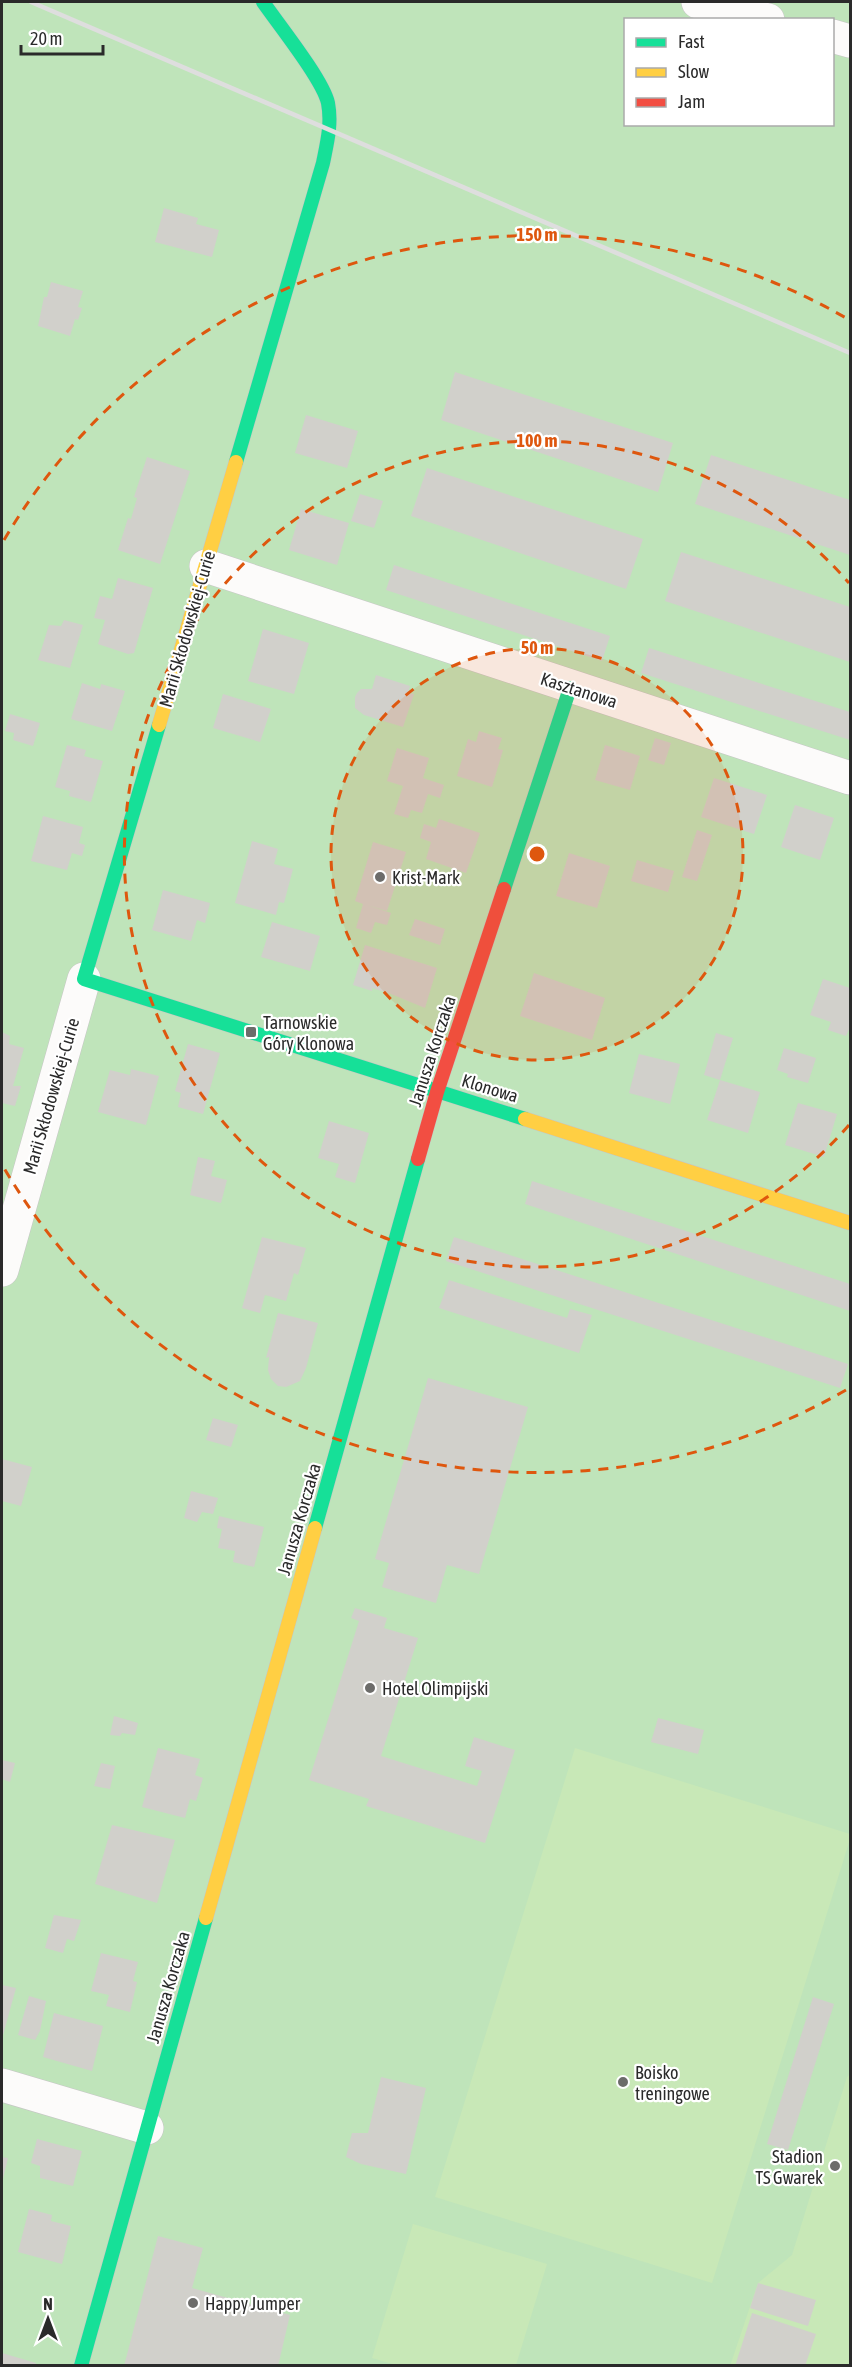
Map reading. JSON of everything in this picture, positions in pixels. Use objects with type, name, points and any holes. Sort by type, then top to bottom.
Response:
[{"type":"street","name":"Marii Skłodowskiej-Curie","points":[[2,1270],[84,979],[323,163],[330,131],[328,102],[263,2]]},
{"type":"street","points":[[698,2],[760,18]]},
{"type":"street","points":[[834,37],[850,41]]},
{"type":"street","name":"Kasztanowa","points":[[206,566],[570,688],[850,778]]},
{"type":"street","name":"Janusza Korczaka","points":[[81,2366],[437,1092],[570,688]]},
{"type":"street","name":"Klonowa","points":[[84,979],[850,1223]]},
{"type":"street","points":[[2,2085],[147,2128]]},
{"type":"green space","points":[[2,2],[850,2],[850,2365],[2,2366]]},
{"type":"green space","name":"Boisko treningowe","points":[[575,1748],[850,1834],[712,2283],[435,2197]]},
{"type":"green space","name":"Stadion TS Gwarek","points":[[850,2074],[850,2365],[730,2366],[758,2283],[792,2255],[847,2077]]},
{"type":"green space","points":[[413,2224],[547,2264],[516,2365],[396,2365],[372,2358]]},
{"type":"building","points":[[164,208],[198,218],[196,224],[219,230],[212,257],[155,242]]},
{"type":"building","points":[[51,282],[83,291],[78,307],[82,308],[78,320],[75,319],[70,336],[38,326],[44,297],[47,297]]},
{"type":"building","points":[[455,372],[673,443],[658,492],[441,420]]},
{"type":"building","points":[[306,415],[358,431],[347,468],[295,453]]},
{"type":"building","points":[[711,455],[850,500],[850,555],[695,504]]},
{"type":"building","points":[[147,457],[190,471],[160,564],[118,550],[128,518],[131,519],[137,498],[134,497]]},
{"type":"building","points":[[427,468],[643,539],[626,589],[411,516]]},
{"type":"building","points":[[360,494],[383,501],[374,528],[351,521]]},
{"type":"building","points":[[301,509],[349,523],[337,565],[289,550]]},
{"type":"building","points":[[681,552],[850,607],[850,662],[665,601]]},
{"type":"building","points":[[394,565],[610,636],[602,661],[386,590]]},
{"type":"building","points":[[118,578],[153,588],[134,653],[128,654],[98,644],[105,620],[94,618],[100,596],[112,599]]},
{"type":"building","points":[[64,620],[83,625],[70,668],[38,660],[49,625],[61,626]]},
{"type":"building","points":[[263,629],[309,643],[294,694],[248,681]]},
{"type":"building","points":[[649,648],[850,712],[850,740],[641,673]]},
{"type":"building","points":[[376,675],[410,686],[408,693],[414,694],[403,727],[364,715],[355,708],[357,693],[361,689],[372,689]]},
{"type":"building","points":[[82,683],[100,689],[101,684],[125,691],[112,731],[71,719]]},
{"type":"building","points":[[223,694],[271,709],[260,742],[213,728]]},
{"type":"building","points":[[10,714],[40,723],[33,746],[13,740],[14,733],[5,731]]},
{"type":"building","points":[[479,731],[502,738],[498,749],[503,750],[492,787],[457,776],[468,739],[476,742]]},
{"type":"building","points":[[655,738],[671,743],[664,765],[648,760]]},
{"type":"building","points":[[67,745],[86,750],[84,756],[103,761],[91,802],[69,796],[70,791],[55,787]]},
{"type":"building","points":[[605,745],[640,756],[630,790],[595,780]]},
{"type":"building","points":[[397,748],[429,758],[423,778],[444,785],[440,798],[428,794],[422,813],[411,810],[408,818],[394,814],[403,786],[387,781]]},
{"type":"building","points":[[714,778],[767,795],[754,834],[701,817]]},
{"type":"building","points":[[795,805],[834,818],[820,860],[781,847]]},
{"type":"building","points":[[43,816],[83,827],[79,843],[85,845],[82,856],[72,853],[67,870],[31,861]]},
{"type":"building","points":[[439,819],[480,833],[466,873],[426,859],[431,842],[420,838],[424,824],[436,828]]},
{"type":"building","points":[[697,830],[712,835],[697,881],[682,877]]},
{"type":"building","points":[[252,841],[278,849],[274,864],[293,869],[284,903],[279,902],[276,915],[235,903]]},
{"type":"building","name":"Krist-Mark","points":[[373,842],[406,852],[387,911],[367,905],[391,913],[387,925],[375,922],[371,933],[356,928],[363,904],[355,901]]},
{"type":"building","points":[[569,853],[610,866],[597,908],[556,896]]},
{"type":"building","points":[[637,860],[674,871],[668,892],[631,881]]},
{"type":"building","points":[[163,890],[210,903],[205,923],[197,920],[191,941],[152,930]]},
{"type":"building","points":[[415,919],[445,929],[440,945],[409,935]]},
{"type":"building","points":[[272,922],[320,936],[310,971],[261,957]]},
{"type":"building","points":[[365,945],[437,968],[425,1008],[391,994],[353,985]]},
{"type":"building","points":[[534,973],[605,998],[592,1040],[520,1016]]},
{"type":"building","points":[[823,979],[850,988],[850,1027],[846,1036],[828,1030],[831,1022],[810,1015]]},
{"type":"building","points":[[2,1032],[10,1036],[9,1044],[24,1048],[13,1086],[21,1086],[15,1106],[2,1103]]},
{"type":"building","points":[[716,1033],[733,1038],[720,1080],[704,1075]]},
{"type":"building","points":[[188,1044],[220,1053],[203,1114],[178,1107],[181,1093],[175,1091]]},
{"type":"building","points":[[784,1048],[816,1058],[808,1083],[787,1077],[788,1074],[777,1070]]},
{"type":"building","points":[[639,1054],[680,1064],[670,1104],[629,1093]]},
{"type":"building","points":[[131,1069],[159,1076],[146,1125],[98,1112],[110,1070],[130,1075]]},
{"type":"building","points":[[720,1080],[760,1092],[748,1133],[707,1120]]},
{"type":"building","points":[[798,1103],[837,1114],[824,1157],[785,1145]]},
{"type":"building","points":[[329,1121],[369,1133],[355,1183],[335,1177],[339,1164],[318,1158]]},
{"type":"building","points":[[198,1157],[215,1161],[211,1176],[227,1180],[221,1203],[190,1195]]},
{"type":"building","points":[[532,1181],[850,1284],[850,1311],[525,1204]]},
{"type":"building","points":[[262,1237],[306,1248],[298,1275],[294,1273],[286,1301],[265,1295],[260,1313],[242,1308]]},
{"type":"building","points":[[454,1237],[848,1364],[840,1388],[446,1261]]},
{"type":"building","points":[[449,1280],[567,1318],[570,1309],[592,1315],[579,1353],[439,1308]]},
{"type":"building","points":[[278,1313],[318,1323],[306,1368],[300,1381],[286,1387],[278,1386],[271,1379],[268,1370],[269,1357],[266,1358]]},
{"type":"building","points":[[428,1378],[528,1407],[479,1574],[447,1565],[436,1603],[382,1587],[389,1563],[375,1559]]},
{"type":"building","points":[[213,1418],[238,1425],[231,1447],[206,1440]]},
{"type":"building","points":[[2,1459],[32,1467],[21,1506],[2,1501]]},
{"type":"building","points":[[191,1491],[218,1498],[213,1514],[202,1512],[197,1522],[184,1518]]},
{"type":"building","points":[[219,1516],[264,1527],[254,1567],[233,1562],[235,1551],[218,1548],[222,1529],[217,1528]]},
{"type":"building","name":"Hotel Olimpijski","points":[[355,1608],[387,1618],[384,1628],[418,1638],[381,1756],[477,1786],[482,1771],[465,1766],[474,1737],[515,1750],[485,1843],[366,1806],[369,1799],[309,1780],[359,1621],[351,1618]]},
{"type":"building","points":[[114,1716],[138,1723],[135,1735],[122,1733],[120,1736],[110,1735]]},
{"type":"building","points":[[658,1718],[704,1730],[698,1754],[651,1742]]},
{"type":"building","points":[[158,1748],[200,1759],[195,1775],[203,1778],[196,1801],[190,1799],[185,1818],[142,1807]]},
{"type":"building","points":[[2,1760],[15,1763],[10,1782],[2,1779]]},
{"type":"building","points":[[101,1763],[115,1766],[110,1789],[94,1786]]},
{"type":"building","points":[[112,1825],[175,1840],[157,1903],[95,1884]]},
{"type":"building","points":[[54,1915],[81,1920],[74,1941],[67,1939],[63,1953],[45,1948]]},
{"type":"building","points":[[101,1953],[138,1962],[133,1981],[137,1982],[130,2012],[106,2006],[109,1995],[91,1991]]},
{"type":"building","points":[[2,1985],[16,1988],[2,2039]]},
{"type":"building","points":[[29,1996],[46,2001],[40,2031],[35,2040],[18,2035]]},
{"type":"building","points":[[813,1997],[834,2004],[788,2150],[767,2144]]},
{"type":"building","points":[[54,2013],[103,2026],[92,2071],[43,2057]]},
{"type":"building","points":[[381,2077],[426,2088],[406,2174],[361,2164],[346,2157],[352,2133],[368,2133]]},
{"type":"building","points":[[37,2139],[82,2151],[73,2186],[40,2178],[40,2166],[31,2163]]},
{"type":"building","points":[[2,2157],[8,2158],[2,2183]]},
{"type":"building","points":[[29,2209],[52,2215],[51,2221],[71,2226],[62,2264],[18,2252]]},
{"type":"building","name":"Happy Jumper","points":[[158,2236],[203,2248],[192,2288],[290,2315],[278,2366],[124,2366]]},
{"type":"building","points":[[758,2283],[816,2300],[808,2326],[750,2308]]},
{"type":"building","points":[[752,2313],[816,2334],[805,2366],[735,2366]]},
{"type":"building","points":[[2,2353],[36,2363],[35,2366],[2,2366]]},
{"type":"railway","points":[[31,2],[850,353]]},
{"type":"traffic: fast","points":[[236,462],[323,163],[329,126],[328,103],[318,81],[263,2]]},
{"type":"traffic: fast","points":[[504,889],[570,688]]},
{"type":"traffic: fast","points":[[159,725],[84,979],[525,1119]]},
{"type":"traffic: fast","points":[[315,1528],[418,1159]]},
{"type":"traffic: fast","points":[[81,2366],[206,1918]]},
{"type":"traffic: slow","points":[[159,725],[236,462]]},
{"type":"traffic: slow","points":[[525,1119],[850,1223]]},
{"type":"traffic: slow","points":[[206,1918],[315,1528]]},
{"type":"traffic: jam","points":[[418,1159],[437,1092],[504,889]]},
{"type":"place","name":"Krist-Mark","points":[[380,877]]},
{"type":"place","name":"Tarnowskie Góry Klonowa","points":[[251,1032]]},
{"type":"place","name":"Hotel Olimpijski","points":[[370,1688]]},
{"type":"place","name":"Boisko treningowe","points":[[623,2082]]},
{"type":"place","name":"Stadion TS Gwarek","points":[[835,2166]]},
{"type":"place","name":"Happy Jumper","points":[[193,2303]]}]
